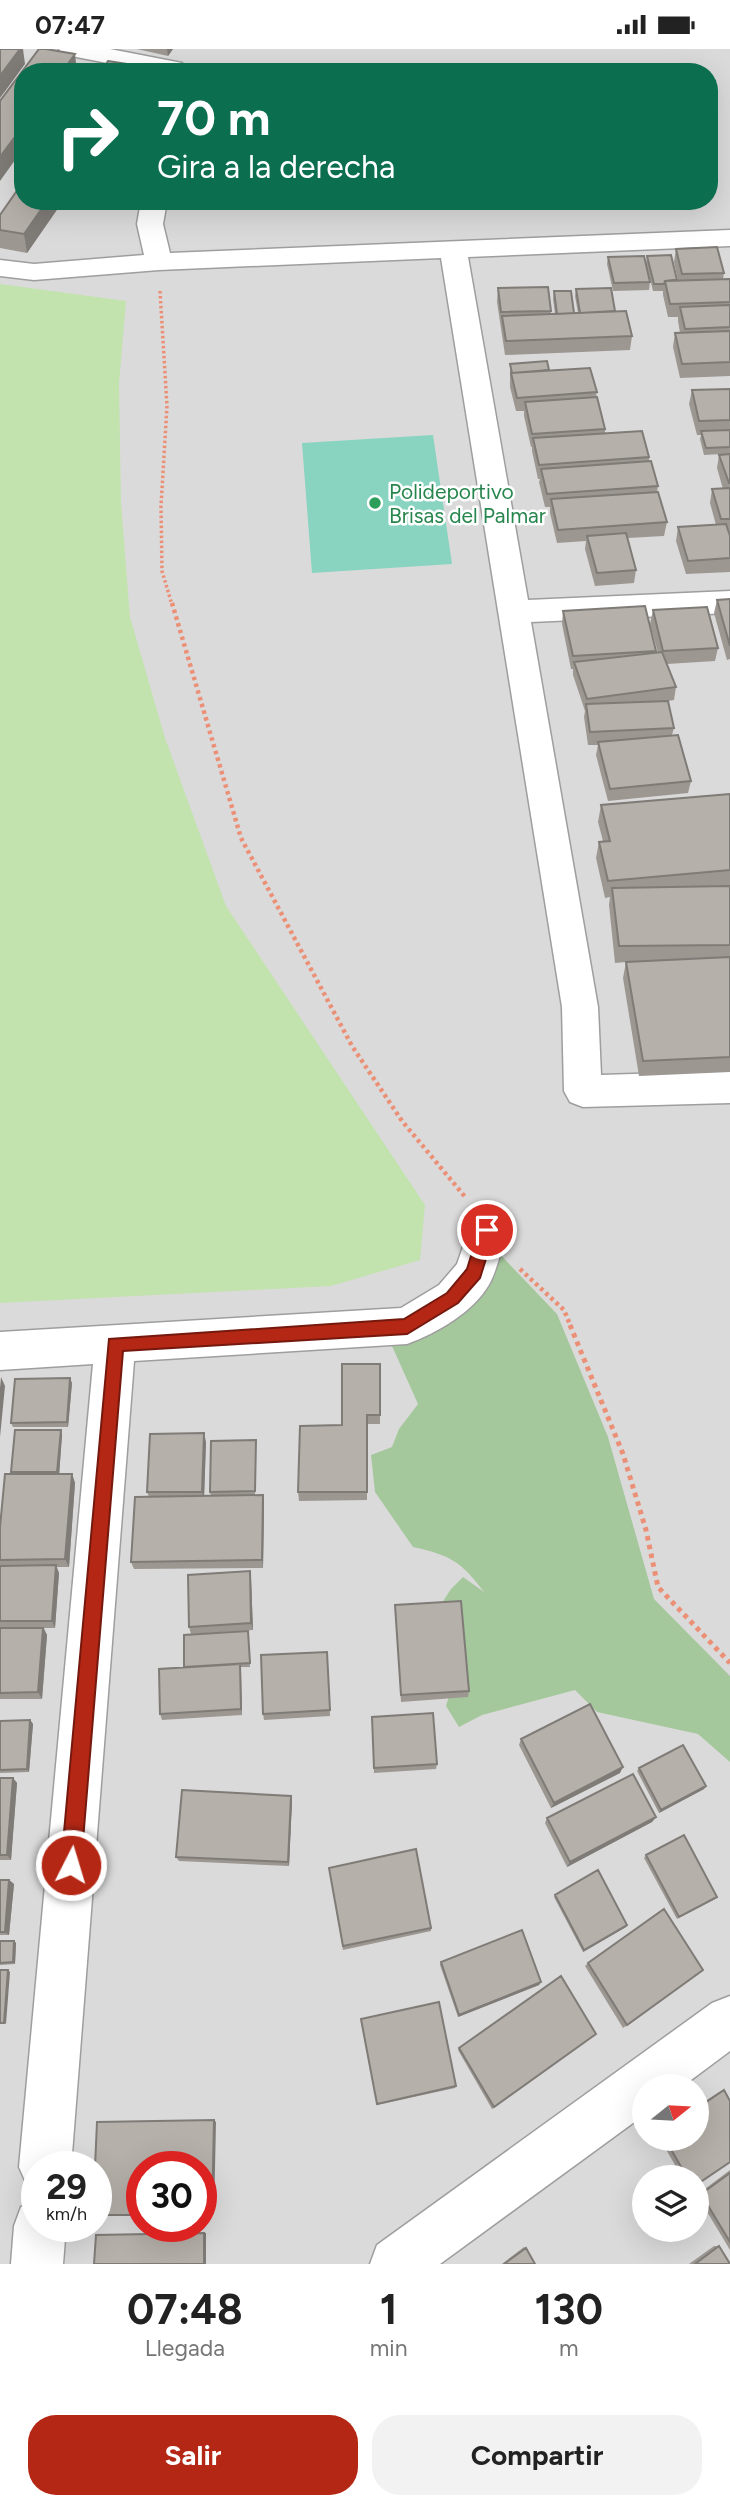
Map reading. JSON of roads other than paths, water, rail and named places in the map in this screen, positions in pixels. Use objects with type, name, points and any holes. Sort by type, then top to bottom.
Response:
[{"type":"street","points":[[71,49],[139,63]]},
{"type":"street","points":[[179,63],[192,49]]},
{"type":"street","points":[[152,210],[150,224],[159,262]]},
{"type":"street","points":[[0,268],[34,272],[159,262],[453,249],[729,241]]},
{"type":"street","points":[[453,249],[580,1007],[583,1091],[730,1087]]},
{"type":"street","points":[[513,613],[730,602]]},
{"type":"street","points":[[0,1351],[407,1327],[453,1298],[474,1273],[487,1230]]},
{"type":"street","points":[[46,2151],[115,1344]]},
{"type":"street","points":[[396,2264],[730,2021]]},
{"type":"street","points":[[37,2264],[39,2242]]},
{"type":"place","name":"Polideportivo Brisas del Palmar","points":[[375,503]]}]
